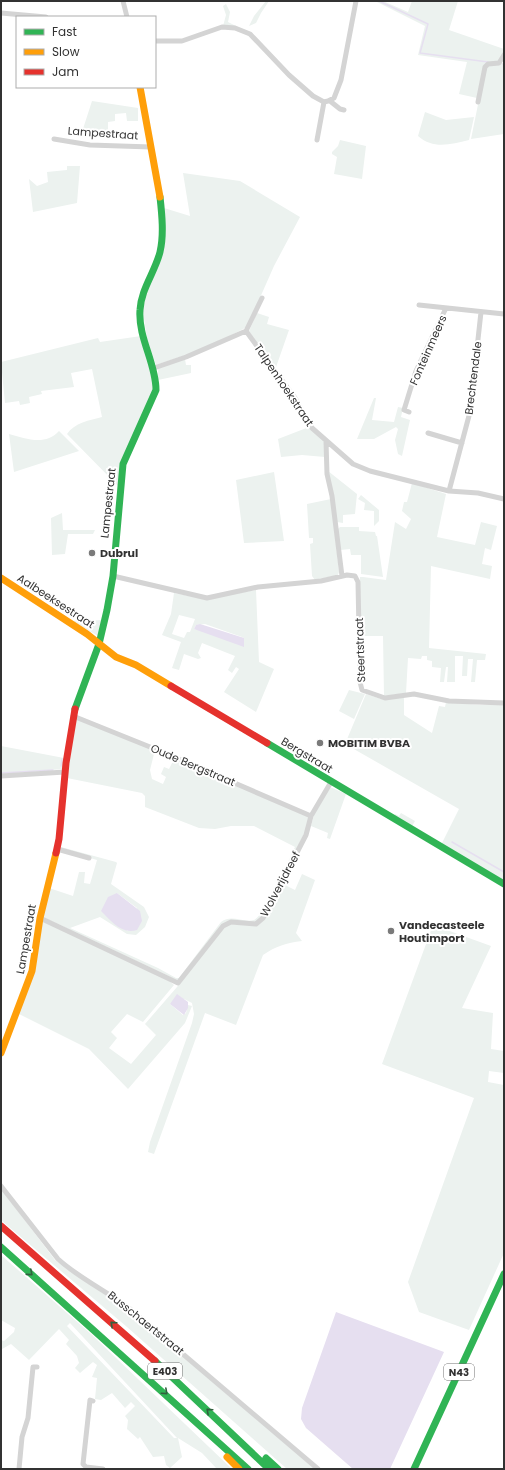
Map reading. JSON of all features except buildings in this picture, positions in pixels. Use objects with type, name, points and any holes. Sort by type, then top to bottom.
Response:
[{"type":"main road","name":"Lampestraat","points":[[1,1053],[30,979],[40,918],[57,849],[65,772],[73,716],[99,644],[113,576],[119,494],[123,464],[153,400],[156,384],[154,368],[143,335],[140,310],[144,291],[160,252],[162,233],[161,202],[140,88]]},
{"type":"main road","name":"Aalbeeksestraat","points":[[1,578],[87,634],[99,644]]},
{"type":"main road","name":"Bergstraat","points":[[99,644],[116,657],[136,665],[504,884]]},
{"type":"main road","name":"E403","points":[[1,1226],[238,1437],[269,1469]]},
{"type":"main road","name":"E403","points":[[1,1247],[248,1469]]},
{"type":"main road","name":"N43","points":[[414,1469],[503,1277]]},
{"type":"main road","points":[[238,1437],[255,1448],[278,1469]]},
{"type":"main road","points":[[216,1440],[225,1455],[239,1469]]},
{"type":"street","points":[[123,1],[127,16]]},
{"type":"street","points":[[156,41],[190,40],[222,27],[235,28],[243,31],[256,40],[301,86],[313,96],[324,102],[330,101],[337,92],[356,1]]},
{"type":"street","points":[[1,13],[35,16]]},
{"type":"street","points":[[478,102],[485,67],[488,64],[499,63],[504,55]]},
{"type":"street","points":[[330,101],[340,109],[344,110]]},
{"type":"street","points":[[317,140],[324,102]]},
{"type":"street","name":"Lampestraat","points":[[54,139],[90,145],[151,147]]},
{"type":"street","points":[[154,368],[186,358],[246,331],[262,298]]},
{"type":"street","points":[[419,305],[504,314]]},
{"type":"street","name":"Fonteinmeers","points":[[409,412],[404,410],[416,372],[446,308]]},
{"type":"street","name":"Brechtendale","points":[[449,491],[470,412],[481,312]]},
{"type":"street","name":"Talpenhoekstraat","points":[[246,331],[295,398],[312,428],[326,441],[362,468],[449,491],[478,493],[504,499]]},
{"type":"street","points":[[428,433],[462,443]]},
{"type":"street","points":[[113,576],[207,598],[258,587],[321,581],[342,576],[332,496],[326,474],[326,441]]},
{"type":"street","name":"Steertstraat","points":[[342,576],[355,576],[358,582],[360,682],[362,690],[385,698],[414,694],[449,701],[504,703]]},
{"type":"street","name":"Oude Bergstraat","points":[[73,716],[165,753],[311,816]]},
{"type":"street","points":[[1,776],[65,772]]},
{"type":"street","name":"Wolverijdreef","points":[[40,918],[178,983],[223,926],[231,922],[256,924],[263,918],[306,835],[311,816],[331,782]]},
{"type":"street","points":[[57,849],[90,858]]},
{"type":"street","name":"Busschaertstraat","points":[[1,1186],[58,1259],[67,1267],[114,1296],[318,1469]]},
{"type":"street","points":[[19,1469],[22,1437],[28,1418],[33,1367],[37,1367]]},
{"type":"street","points":[[93,1401],[90,1400],[83,1464],[86,1467],[103,1469]]},
{"type":"shaded area","points":[[266,1],[269,1],[256,23],[249,26],[254,16]]},
{"type":"shaded area","points":[[375,1],[383,1],[408,12],[412,1],[458,1],[449,30],[504,49],[502,63],[504,64],[504,134],[471,139],[486,65],[477,98],[459,94],[467,62],[418,55],[425,26]]},
{"type":"shaded area","points":[[226,4],[230,12],[228,22],[238,27],[223,26],[226,15],[223,6]]},
{"type":"shaded area","points":[[92,101],[138,108],[138,121],[127,121],[126,113],[115,114],[115,121],[108,122],[108,133],[82,132]]},
{"type":"shaded area","points":[[425,112],[446,120],[474,117],[469,140],[443,145],[430,143],[424,140],[418,136]]},
{"type":"shaded area","points":[[340,140],[366,146],[362,179],[334,174],[337,157],[332,154],[332,152],[338,146]]},
{"type":"shaded area","points":[[67,166],[80,166],[77,203],[33,212],[29,179],[37,186],[48,182],[47,172],[67,170]]},
{"type":"shaded area","points":[[183,173],[240,181],[300,217],[274,266],[247,327],[206,348],[156,365],[147,339],[143,311],[145,297],[154,273],[164,208],[190,216]]},
{"type":"shaded area","points":[[257,313],[269,317],[267,324],[289,330],[275,370],[249,331]]},
{"type":"shaded area","points":[[141,336],[151,364],[154,387],[118,486],[67,434],[78,425],[102,417],[92,369],[71,373],[74,387],[41,391],[42,394],[29,397],[30,403],[20,405],[19,401],[5,403],[1,362],[98,338],[100,342]]},
{"type":"shaded area","points":[[185,359],[186,365],[191,365],[191,373],[158,380],[158,368]]},
{"type":"shaded area","points":[[374,398],[376,398],[372,420],[394,422],[398,407],[403,408],[401,417],[410,420],[402,456],[398,454],[395,440],[398,429],[396,427],[374,439],[357,439]]},
{"type":"shaded area","points":[[309,427],[324,440],[325,457],[302,455],[281,457],[278,439]]},
{"type":"shaded area","points":[[59,431],[79,451],[14,472],[9,434],[29,439],[42,440],[54,436]]},
{"type":"shaded area","points":[[328,471],[357,494],[355,514],[343,515],[343,523],[337,522]]},
{"type":"shaded area","points":[[274,472],[284,541],[244,543],[236,480]]},
{"type":"shaded area","points":[[412,483],[446,494],[437,537],[475,545],[481,522],[497,526],[491,550],[485,548],[482,564],[492,566],[490,579],[431,566],[429,648],[486,654],[485,660],[477,660],[475,682],[471,682],[473,659],[468,659],[467,676],[462,676],[463,656],[455,656],[455,682],[447,682],[448,667],[446,667],[444,682],[440,682],[441,668],[432,667],[432,661],[427,660],[427,656],[422,656],[421,659],[408,658],[406,693],[384,696],[383,636],[360,636],[360,577],[386,580],[395,522],[406,529],[411,519],[402,511],[404,502],[407,502]]},
{"type":"shaded area","points":[[361,495],[379,510],[379,521],[374,526],[374,511],[364,510],[365,503],[358,499]]},
{"type":"shaded area","points":[[331,499],[339,572],[338,575],[315,580],[312,576],[310,544],[313,543],[313,538],[309,538],[307,504]]},
{"type":"shaded area","points":[[62,513],[63,530],[95,530],[93,534],[68,534],[65,554],[52,555],[51,518]]},
{"type":"shaded area","points":[[340,527],[359,527],[359,531],[375,532],[377,536],[383,577],[361,574],[361,555],[351,555],[350,549],[340,550],[338,529]]},
{"type":"shaded area","points":[[256,590],[259,662],[274,669],[256,712],[224,692],[239,669],[236,667],[232,673],[228,670],[235,656],[202,643],[198,653],[201,658],[198,659],[184,654],[179,670],[172,668],[181,642],[162,635],[171,614],[174,593],[204,599]],"holes":[[[179,615],[195,619],[190,632],[187,632],[184,638],[172,634]],[[205,624],[242,637],[244,638],[194,629],[196,625]]]},
{"type":"shaded area","points":[[104,620],[100,637],[72,621]]},
{"type":"shaded area","points":[[200,624],[244,638],[244,647],[194,629],[196,625]]},
{"type":"shaded area","points":[[349,690],[365,694],[354,719],[339,711]]},
{"type":"shaded area","points":[[366,694],[381,699],[404,695],[404,715],[432,733],[439,706],[445,707],[446,702],[481,705],[504,704],[504,881],[441,845],[459,809],[345,744]]},
{"type":"shaded area","points":[[76,719],[155,750],[150,770],[152,779],[163,784],[166,777],[161,774],[164,767],[169,769],[174,759],[310,816],[306,830],[261,918],[256,922],[228,922],[180,979],[177,980],[43,917],[49,888],[73,896],[79,872],[85,872],[84,883],[90,884],[97,860],[63,850],[61,847],[116,862],[111,884],[144,907],[149,917],[145,927],[136,935],[127,934],[100,917],[70,928],[158,968],[176,978],[179,978],[221,922],[229,919],[250,921],[254,920],[258,916],[270,899],[295,847],[254,826],[231,826],[215,829],[199,828],[145,807],[145,796],[142,793],[67,778]],"holes":[[[117,893],[137,908],[128,931],[114,923]]]},
{"type":"shaded area","points":[[1,746],[64,758],[63,769],[1,774]]},
{"type":"shaded area","points":[[330,787],[346,794],[330,839],[327,838],[328,833],[311,826],[315,811]]},
{"type":"shaded area","points":[[401,813],[415,821],[411,828],[393,818],[395,814],[399,816]]},
{"type":"shaded area","points":[[302,874],[315,880],[296,933],[302,941],[281,945],[263,955],[236,1025],[205,1013],[154,1154],[148,1152],[150,1142],[192,1023],[194,1014],[192,1003],[184,999],[170,1004],[183,1015],[186,1013],[188,1005],[192,1006],[185,1023],[128,1089],[89,1049],[19,1014],[43,921],[168,980],[174,985],[143,1022],[127,1014],[111,1032],[117,1038],[109,1048],[131,1064],[156,1035],[145,1024],[177,987],[224,927],[228,925],[252,925],[261,923],[283,884],[295,890]]},
{"type":"shaded area","points":[[117,893],[140,911],[142,921],[137,930],[126,931],[122,929],[113,923],[101,911],[108,897]]},
{"type":"shaded area","points":[[433,925],[491,946],[462,1008],[493,1013],[491,1049],[504,1051],[504,1073],[489,1071],[488,1082],[504,1085],[504,1253],[469,1330],[419,1312],[408,1282],[474,1098],[382,1064]]},
{"type":"shaded area","points":[[177,994],[188,1002],[188,1008],[184,1015],[170,1004]]},
{"type":"shaded area","points":[[1,1189],[55,1260],[121,1303],[315,1469],[287,1469],[127,1327],[2,1221]]},
{"type":"shaded area","points":[[1,1255],[91,1334],[232,1469],[217,1469],[202,1453],[178,1438],[182,1457],[170,1468],[166,1465],[164,1456],[153,1457],[140,1437],[138,1439],[127,1429],[128,1420],[125,1416],[135,1406],[131,1402],[125,1408],[112,1393],[101,1400],[95,1399],[97,1378],[92,1377],[97,1365],[93,1362],[80,1373],[75,1368],[79,1363],[77,1356],[66,1344],[69,1340],[59,1329],[29,1360],[11,1344],[2,1349],[1,1361],[1,1340],[4,1341],[14,1332],[15,1328],[1,1320]],"holes":[[[70,1323],[177,1438],[174,1438],[67,1326]]]},
{"type":"shaded area","points":[[336,1312],[444,1352],[390,1469],[353,1469],[306,1428],[301,1419],[302,1408]]},
{"type":"waterway","points":[[379,1],[428,24],[420,53],[488,62]]},
{"type":"waterway","points":[[61,766],[62,759]]},
{"type":"waterway","points":[[1,773],[53,770]]},
{"type":"waterway","points":[[452,842],[504,872]]},
{"type":"traffic: fast","points":[[75,709],[99,644],[107,610],[113,576],[123,464],[156,390],[153,370],[142,331],[140,310],[145,288],[160,252],[162,239],[160,197]]},
{"type":"traffic: fast","points":[[267,743],[504,884]]},
{"type":"traffic: fast","points":[[1,1247],[248,1469]]},
{"type":"traffic: fast","points":[[414,1469],[504,1274]]},
{"type":"traffic: fast","points":[[155,1361],[269,1469]]},
{"type":"traffic: fast","points":[[266,1458],[278,1469]]},
{"type":"traffic: slow","points":[[140,88],[160,197]]},
{"type":"traffic: slow","points":[[1,578],[87,634],[116,657],[136,665],[171,686]]},
{"type":"traffic: slow","points":[[1,1053],[32,971],[40,918],[56,853]]},
{"type":"traffic: slow","points":[[227,1457],[239,1469]]},
{"type":"traffic: jam","points":[[171,686],[267,743]]},
{"type":"traffic: jam","points":[[56,853],[59,839],[66,763],[75,709]]},
{"type":"traffic: jam","points":[[1,1226],[155,1361]]},
{"type":"place","name":"Dubrul","points":[[92,553]]},
{"type":"place","name":"MOBITIM BVBA","points":[[320,743]]},
{"type":"place","name":"Vandecasteele Houtimport","points":[[391,931]]}]
